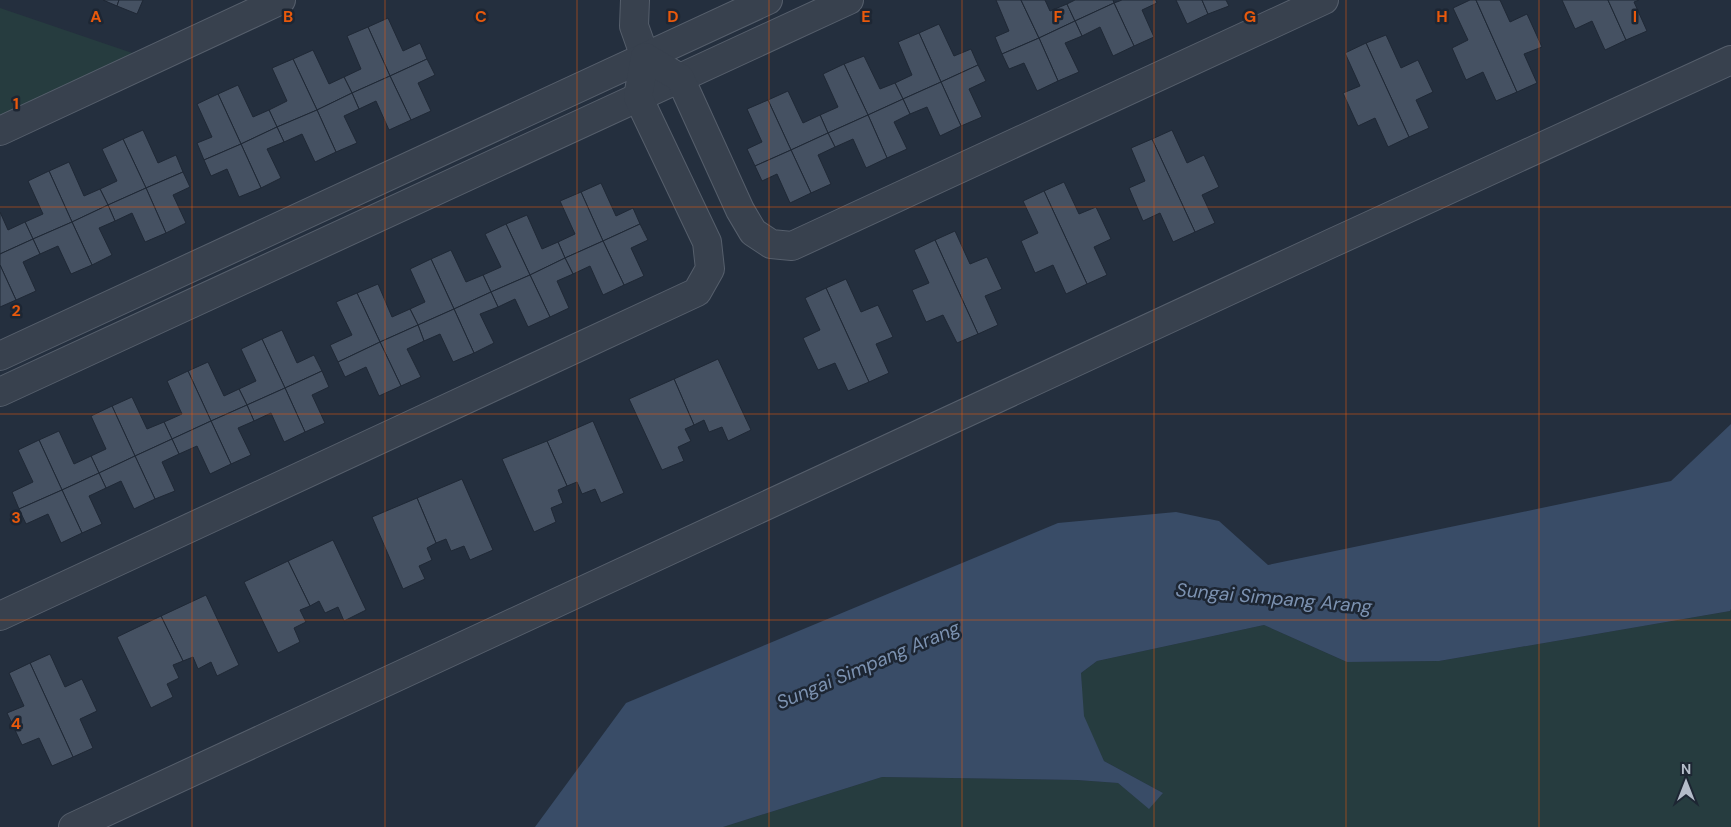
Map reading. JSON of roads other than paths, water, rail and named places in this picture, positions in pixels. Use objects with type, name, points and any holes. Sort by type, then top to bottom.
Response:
[{"type":"street","points":[[0,131],[281,0]]},
{"type":"street","points":[[0,616],[697,292],[710,269],[707,242],[638,98],[645,57],[634,26],[636,0]]},
{"type":"street","points":[[0,356],[768,0]]},
{"type":"street","points":[[0,392],[849,0]]},
{"type":"street","points":[[645,57],[680,78],[740,210],[753,232],[770,244],[792,246],[1324,0]]},
{"type":"street","points":[[73,827],[1731,60]]},
{"type":"water","name":"Sungai Simpang Arang","points":[[1731,424],[1730,611],[1439,661],[1347,662],[1264,625],[1097,661],[1081,673],[1084,716],[1104,761],[1163,793],[1149,809],[1118,783],[1077,780],[882,777],[723,827],[535,827],[626,703],[1058,523],[1176,512],[1219,521],[1268,565],[1671,481]]}]
